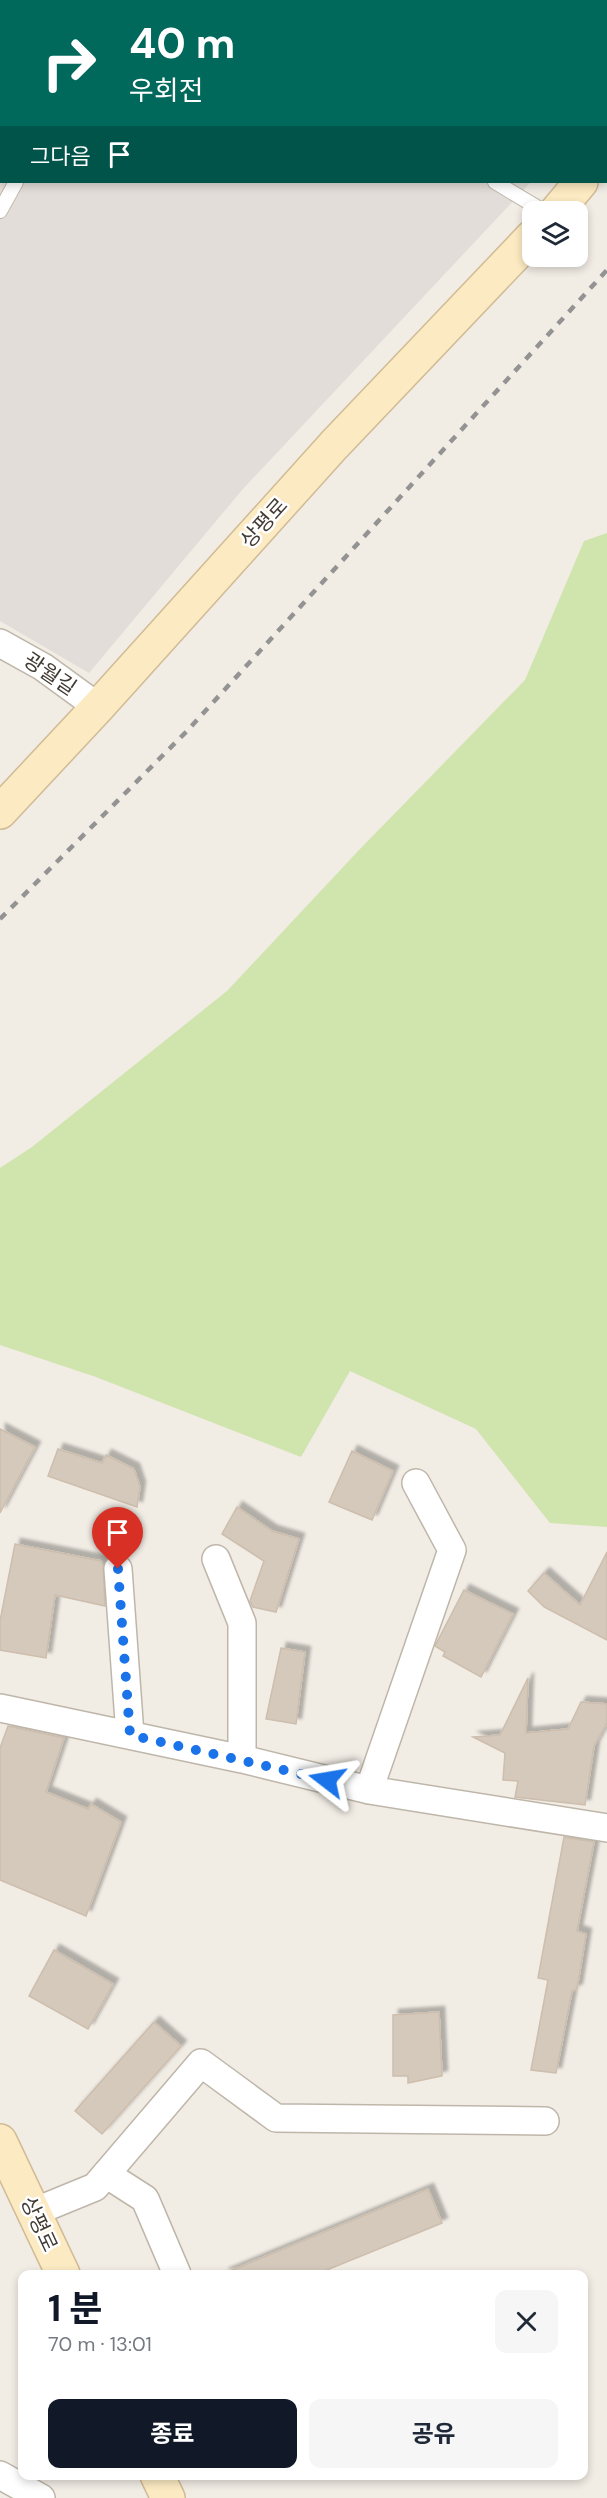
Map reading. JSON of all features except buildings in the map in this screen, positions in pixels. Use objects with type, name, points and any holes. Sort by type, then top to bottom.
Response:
[{"type":"main road","points":[[565,201],[580,183]]},
{"type":"main road","name":"상평로","points":[[0,812],[98,707],[334,445],[522,248]]},
{"type":"main road","name":"상평로","points":[[0,2141],[61,2270]]},
{"type":"main road","points":[[159,2480],[168,2498]]},
{"type":"street","name":"광월길","points":[[0,643],[43,667],[98,707]]},
{"type":"street","points":[[369,1790],[452,1550],[416,1484]]},
{"type":"street","points":[[216,1559],[242,1623],[242,1759]]},
{"type":"street","points":[[118,1569],[130,1735]]},
{"type":"street","points":[[0,1708],[242,1759],[369,1790],[607,1828]]},
{"type":"street","points":[[34,2212],[95,2187],[201,2063],[276,2118],[545,2121]]},
{"type":"street","points":[[106,2174],[145,2199],[175,2270]]},
{"type":"street","points":[[0,2475],[41,2498]]},
{"type":"lane","points":[[0,211],[15,183]]},
{"type":"lane","points":[[497,183],[527,201]]},
{"type":"shaded area","points":[[0,183],[530,183],[242,490],[89,673],[0,621]]},
{"type":"green space","points":[[607,533],[607,1527],[550,1523],[476,1429],[350,1371],[301,1457],[96,1377],[0,1345],[0,1168],[32,1147],[227,991],[360,849],[525,680],[584,541]]},
{"type":"railway","points":[[0,919],[187,731],[607,270]]},
{"type":"route","points":[[118,1569],[130,1735],[327,1780]]}]
